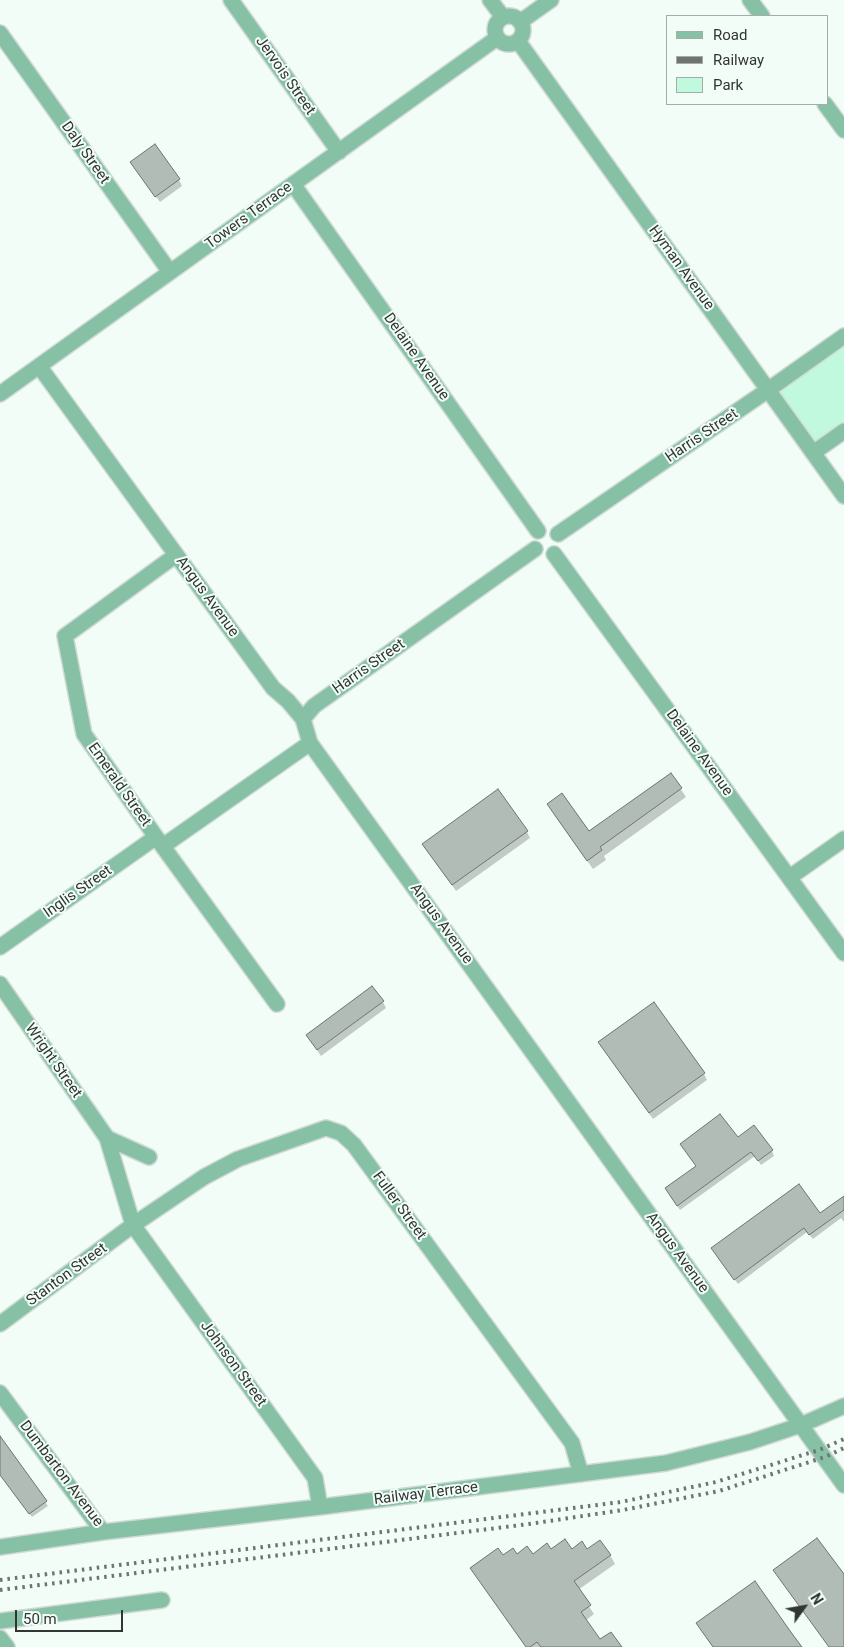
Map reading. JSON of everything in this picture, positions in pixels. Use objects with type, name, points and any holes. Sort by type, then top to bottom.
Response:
[{"type":"street","name":"Jervois Street","points":[[231,0],[339,152]]},
{"type":"street","points":[[490,0],[503,18]]},
{"type":"street","points":[[520,22],[551,0]]},
{"type":"street","points":[[750,0],[761,15]]},
{"type":"street","points":[[512,16],[520,22],[523,31],[518,41],[509,44],[497,38],[495,29],[499,20],[503,18],[512,16]]},
{"type":"street","name":"Daly Street","points":[[0,33],[170,272]]},
{"type":"street","name":"Towers Terrace","points":[[0,394],[497,38]]},
{"type":"street","name":"Hyman Avenue","points":[[518,41],[844,496]]},
{"type":"street","points":[[826,105],[844,130]]},
{"type":"street","name":"Delaine Avenue","points":[[293,184],[538,531]]},
{"type":"street","name":"Harris Street","points":[[558,534],[844,336]]},
{"type":"street","name":"Angus Avenue","points":[[39,366],[273,688],[288,701],[303,719],[310,742],[844,1484]]},
{"type":"street","points":[[813,453],[844,431]]},
{"type":"street","points":[[546,528],[555,530],[558,534],[561,543],[554,554],[542,555],[535,549],[533,540],[538,531],[546,528]]},
{"type":"street","name":"Harris Street","points":[[303,719],[314,706],[535,549]]},
{"type":"street","name":"Delaine Avenue","points":[[554,554],[844,953]]},
{"type":"street","name":"Emerald Street","points":[[176,555],[65,636],[84,734],[277,1004]]},
{"type":"street","name":"Inglis Street","points":[[0,947],[310,742]]},
{"type":"street","points":[[790,878],[844,839]]},
{"type":"street","name":"Wright Street","points":[[0,984],[107,1138],[134,1225]]},
{"type":"street","name":"Fuller Street","points":[[134,1225],[204,1177],[238,1158],[326,1128],[341,1133],[354,1145],[572,1443],[581,1474]]},
{"type":"street","points":[[107,1138],[149,1157]]},
{"type":"street","name":"Stanton Street","points":[[0,1324],[134,1225]]},
{"type":"street","name":"Johnson Street","points":[[134,1225],[315,1478],[320,1507]]},
{"type":"street","name":"Dumbarton Avenue","points":[[0,1393],[103,1532]]},
{"type":"street","name":"Railway Terrace","points":[[0,1547],[103,1532],[320,1507],[666,1463],[750,1442],[802,1426],[844,1406]]},
{"type":"street","points":[[0,1621],[162,1600]]},
{"type":"street","points":[[0,1638],[7,1647]]},
{"type":"green space","points":[[844,337],[844,430],[812,454],[768,392]]},
{"type":"building","points":[[155,144],[180,179],[155,197],[130,162]]},
{"type":"building","points":[[671,773],[682,788],[600,847],[602,850],[587,861],[547,804],[562,793],[589,831]]},
{"type":"building","points":[[498,789],[528,831],[452,885],[422,844]]},
{"type":"building","points":[[372,986],[384,1001],[317,1050],[306,1035]]},
{"type":"building","points":[[654,1002],[705,1073],[649,1113],[598,1042]]},
{"type":"building","points":[[720,1114],[738,1137],[754,1125],[773,1150],[758,1161],[751,1152],[677,1206],[665,1188],[696,1166],[680,1144]]},
{"type":"building","points":[[799,1184],[820,1213],[844,1196],[844,1210],[809,1235],[804,1228],[734,1280],[711,1248]]},
{"type":"building","points":[[0,1436],[47,1501],[29,1514],[0,1475]]},
{"type":"building","points":[[817,1538],[844,1574],[844,1647],[829,1647],[773,1570]]},
{"type":"building","points":[[565,1539],[572,1549],[582,1541],[587,1549],[600,1540],[611,1555],[574,1581],[591,1605],[581,1612],[600,1639],[611,1632],[622,1647],[541,1647],[537,1642],[530,1647],[526,1647],[470,1568],[498,1548],[503,1555],[513,1548],[517,1554],[527,1546],[533,1554],[547,1543],[551,1549]]},
{"type":"building","points":[[755,1581],[802,1647],[713,1647],[696,1623]]},
{"type":"railway","points":[[0,1580],[621,1502],[716,1482],[819,1450],[844,1439]]},
{"type":"railway","points":[[0,1590],[529,1524],[623,1510],[719,1491],[825,1457],[844,1448]]}]
